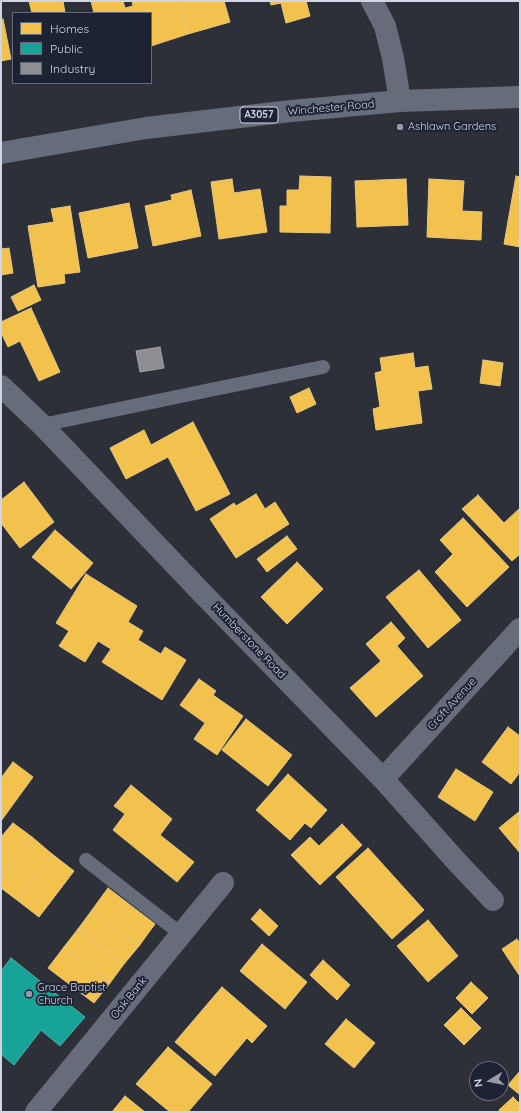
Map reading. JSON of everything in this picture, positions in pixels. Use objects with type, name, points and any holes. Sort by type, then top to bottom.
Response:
[{"type":"street","points":[[372,1],[385,26],[400,101]]},
{"type":"street","name":"Winchester Road","points":[[1,153],[146,128],[291,111],[400,101],[520,97]]},
{"type":"street","name":"Humberstone Road","points":[[1,386],[42,425],[203,594],[383,779],[493,900]]},
{"type":"street","name":"Croft Avenue","points":[[383,779],[520,629]]},
{"type":"street","name":"Oak Bank","points":[[36,1112],[223,883]]},
{"type":"lane","points":[[42,425],[323,367]]},
{"type":"lane","points":[[86,860],[181,934]]},
{"type":"building: Homes","points":[[29,1],[63,1],[65,12],[32,12]]},
{"type":"building: Homes","points":[[91,1],[123,1],[125,8],[133,6],[132,1],[179,1],[188,34],[152,46],[152,12],[94,12]]},
{"type":"building: Homes","points":[[179,1],[224,1],[230,22],[188,34]]},
{"type":"building: Homes","points":[[270,1],[306,1],[310,16],[286,23],[281,3],[271,5]]},
{"type":"building: Homes","points":[[3,19],[11,59],[1,61],[1,20]]},
{"type":"building: Homes","points":[[300,176],[331,177],[330,233],[280,232],[280,206],[287,206],[287,190],[299,190]]},
{"type":"building: Homes","points":[[516,176],[520,177],[520,247],[504,244]]},
{"type":"building: Homes","points":[[232,179],[234,193],[260,189],[267,232],[219,239],[211,182]]},
{"type":"building: Homes","points":[[406,179],[408,225],[357,227],[355,181]]},
{"type":"building: Homes","points":[[429,179],[464,181],[462,211],[482,212],[481,240],[427,237]]},
{"type":"building: Homes","points":[[191,190],[201,236],[153,246],[145,206],[172,200],[171,195]]},
{"type":"building: Homes","points":[[129,203],[138,248],[88,258],[79,213]]},
{"type":"building: Homes","points":[[70,206],[80,272],[64,274],[65,283],[38,287],[28,226],[54,222],[51,209]]},
{"type":"building: Homes","points":[[1,244],[2,249],[9,248],[13,273],[1,275]]},
{"type":"building: Homes","points":[[34,285],[41,300],[18,311],[11,297]]},
{"type":"building: Homes","points":[[31,308],[60,372],[39,381],[20,341],[8,347],[1,332],[1,322]]},
{"type":"building: Homes","points":[[413,353],[415,368],[428,366],[432,389],[418,391],[422,423],[376,430],[373,409],[380,407],[375,373],[382,371],[380,358]]},
{"type":"building: Homes","points":[[483,360],[503,363],[500,386],[480,383]]},
{"type":"building: Homes","points":[[309,388],[316,404],[297,413],[290,397]]},
{"type":"building: Homes","points":[[193,422],[230,494],[196,511],[168,457],[126,479],[110,448],[144,430],[151,445]]},
{"type":"building: Homes","points":[[24,482],[54,522],[20,548],[1,523],[1,500]]},
{"type":"building: Homes","points":[[256,494],[265,509],[275,502],[289,524],[236,558],[210,519],[234,503],[236,506]]},
{"type":"building: Homes","points":[[478,495],[504,523],[520,508],[520,554],[512,561],[462,509]]},
{"type":"building: Homes","points":[[463,518],[509,567],[467,607],[435,572],[453,554],[440,540]]},
{"type":"building: Homes","points":[[55,530],[93,563],[71,589],[32,557]]},
{"type":"building: Homes","points":[[287,536],[297,549],[267,572],[257,559]]},
{"type":"building: Homes","points":[[297,562],[323,589],[287,624],[261,597]]},
{"type":"building: Homes","points":[[419,570],[461,620],[428,648],[386,597]]},
{"type":"building: Homes","points":[[86,574],[137,606],[128,622],[143,631],[138,640],[161,654],[165,647],[186,660],[162,700],[102,662],[111,649],[98,641],[85,662],[59,646],[69,631],[56,623]]},
{"type":"building: Homes","points":[[391,622],[405,638],[397,646],[423,676],[376,717],[350,688],[381,661],[366,644]]},
{"type":"building: Homes","points":[[199,679],[216,691],[213,695],[243,716],[217,755],[194,739],[205,723],[180,705]]},
{"type":"building: Homes","points":[[246,719],[292,755],[268,786],[222,750]]},
{"type":"building: Homes","points":[[508,727],[520,736],[520,772],[511,784],[482,762]]},
{"type":"building: Homes","points":[[13,762],[33,777],[1,821],[1,778]]},
{"type":"building: Homes","points":[[456,769],[493,792],[475,821],[438,797]]},
{"type":"building: Homes","points":[[288,774],[327,810],[311,828],[305,823],[290,840],[256,810]]},
{"type":"building: Homes","points":[[131,785],[172,819],[160,835],[194,862],[177,882],[113,830],[125,814],[114,806]]},
{"type":"building: Homes","points":[[520,811],[520,853],[499,828]]},
{"type":"building: Homes","points":[[13,823],[32,837],[1,877],[1,837]]},
{"type":"building: Homes","points":[[342,824],[362,845],[320,885],[291,855],[310,837],[319,846]]},
{"type":"building: Homes","points":[[32,837],[52,854],[17,900],[1,888],[1,877]]},
{"type":"building: Homes","points":[[368,848],[424,910],[392,939],[336,877]]},
{"type":"building: Homes","points":[[52,854],[74,871],[39,917],[17,900]]},
{"type":"building: Homes","points":[[108,888],[155,924],[139,946],[92,910]]},
{"type":"building: Homes","points":[[260,909],[278,926],[269,936],[251,919]]},
{"type":"building: Homes","points":[[92,910],[139,946],[124,964],[78,929]]},
{"type":"building: Homes","points":[[428,920],[458,956],[428,982],[397,946]]},
{"type":"building: Homes","points":[[78,929],[124,964],[110,983],[64,947]]},
{"type":"building: Homes","points":[[517,939],[520,944],[519,975],[502,949]]},
{"type":"building: Homes","points":[[262,944],[307,982],[285,1009],[240,971]]},
{"type":"building: Homes","points":[[64,947],[110,983],[94,1003],[48,968]]},
{"type":"building: Homes","points":[[323,960],[350,985],[337,1000],[310,975]]},
{"type":"building: Homes","points":[[471,982],[488,998],[472,1014],[456,998]]},
{"type":"building: Homes","points":[[222,987],[267,1026],[252,1043],[247,1038],[215,1076],[175,1042]]},
{"type":"building: Homes","points":[[461,1008],[481,1028],[464,1045],[444,1025]]},
{"type":"building: Homes","points":[[346,1019],[375,1043],[354,1068],[325,1044]]},
{"type":"building: Homes","points":[[168,1047],[212,1084],[188,1112],[170,1112],[136,1084]]},
{"type":"building: Homes","points":[[520,1071],[520,1095],[509,1086]]},
{"type":"building: Homes","points":[[125,1096],[145,1112],[112,1112]]},
{"type":"building: Homes","points":[[513,1097],[520,1104],[520,1112],[500,1112],[499,1110]]},
{"type":"building: Public","name":"Grace Baptist Church","points":[[11,958],[85,1017],[60,1046],[41,1030],[14,1065],[1,1054],[1,971]]},
{"type":"building: Industry","points":[[160,347],[164,368],[140,372],[136,351]]},
{"type":"place","name":"Ashlawn Gardens","points":[[400,127]]},
{"type":"place","name":"Grace Baptist Church","points":[[29,994]]}]
